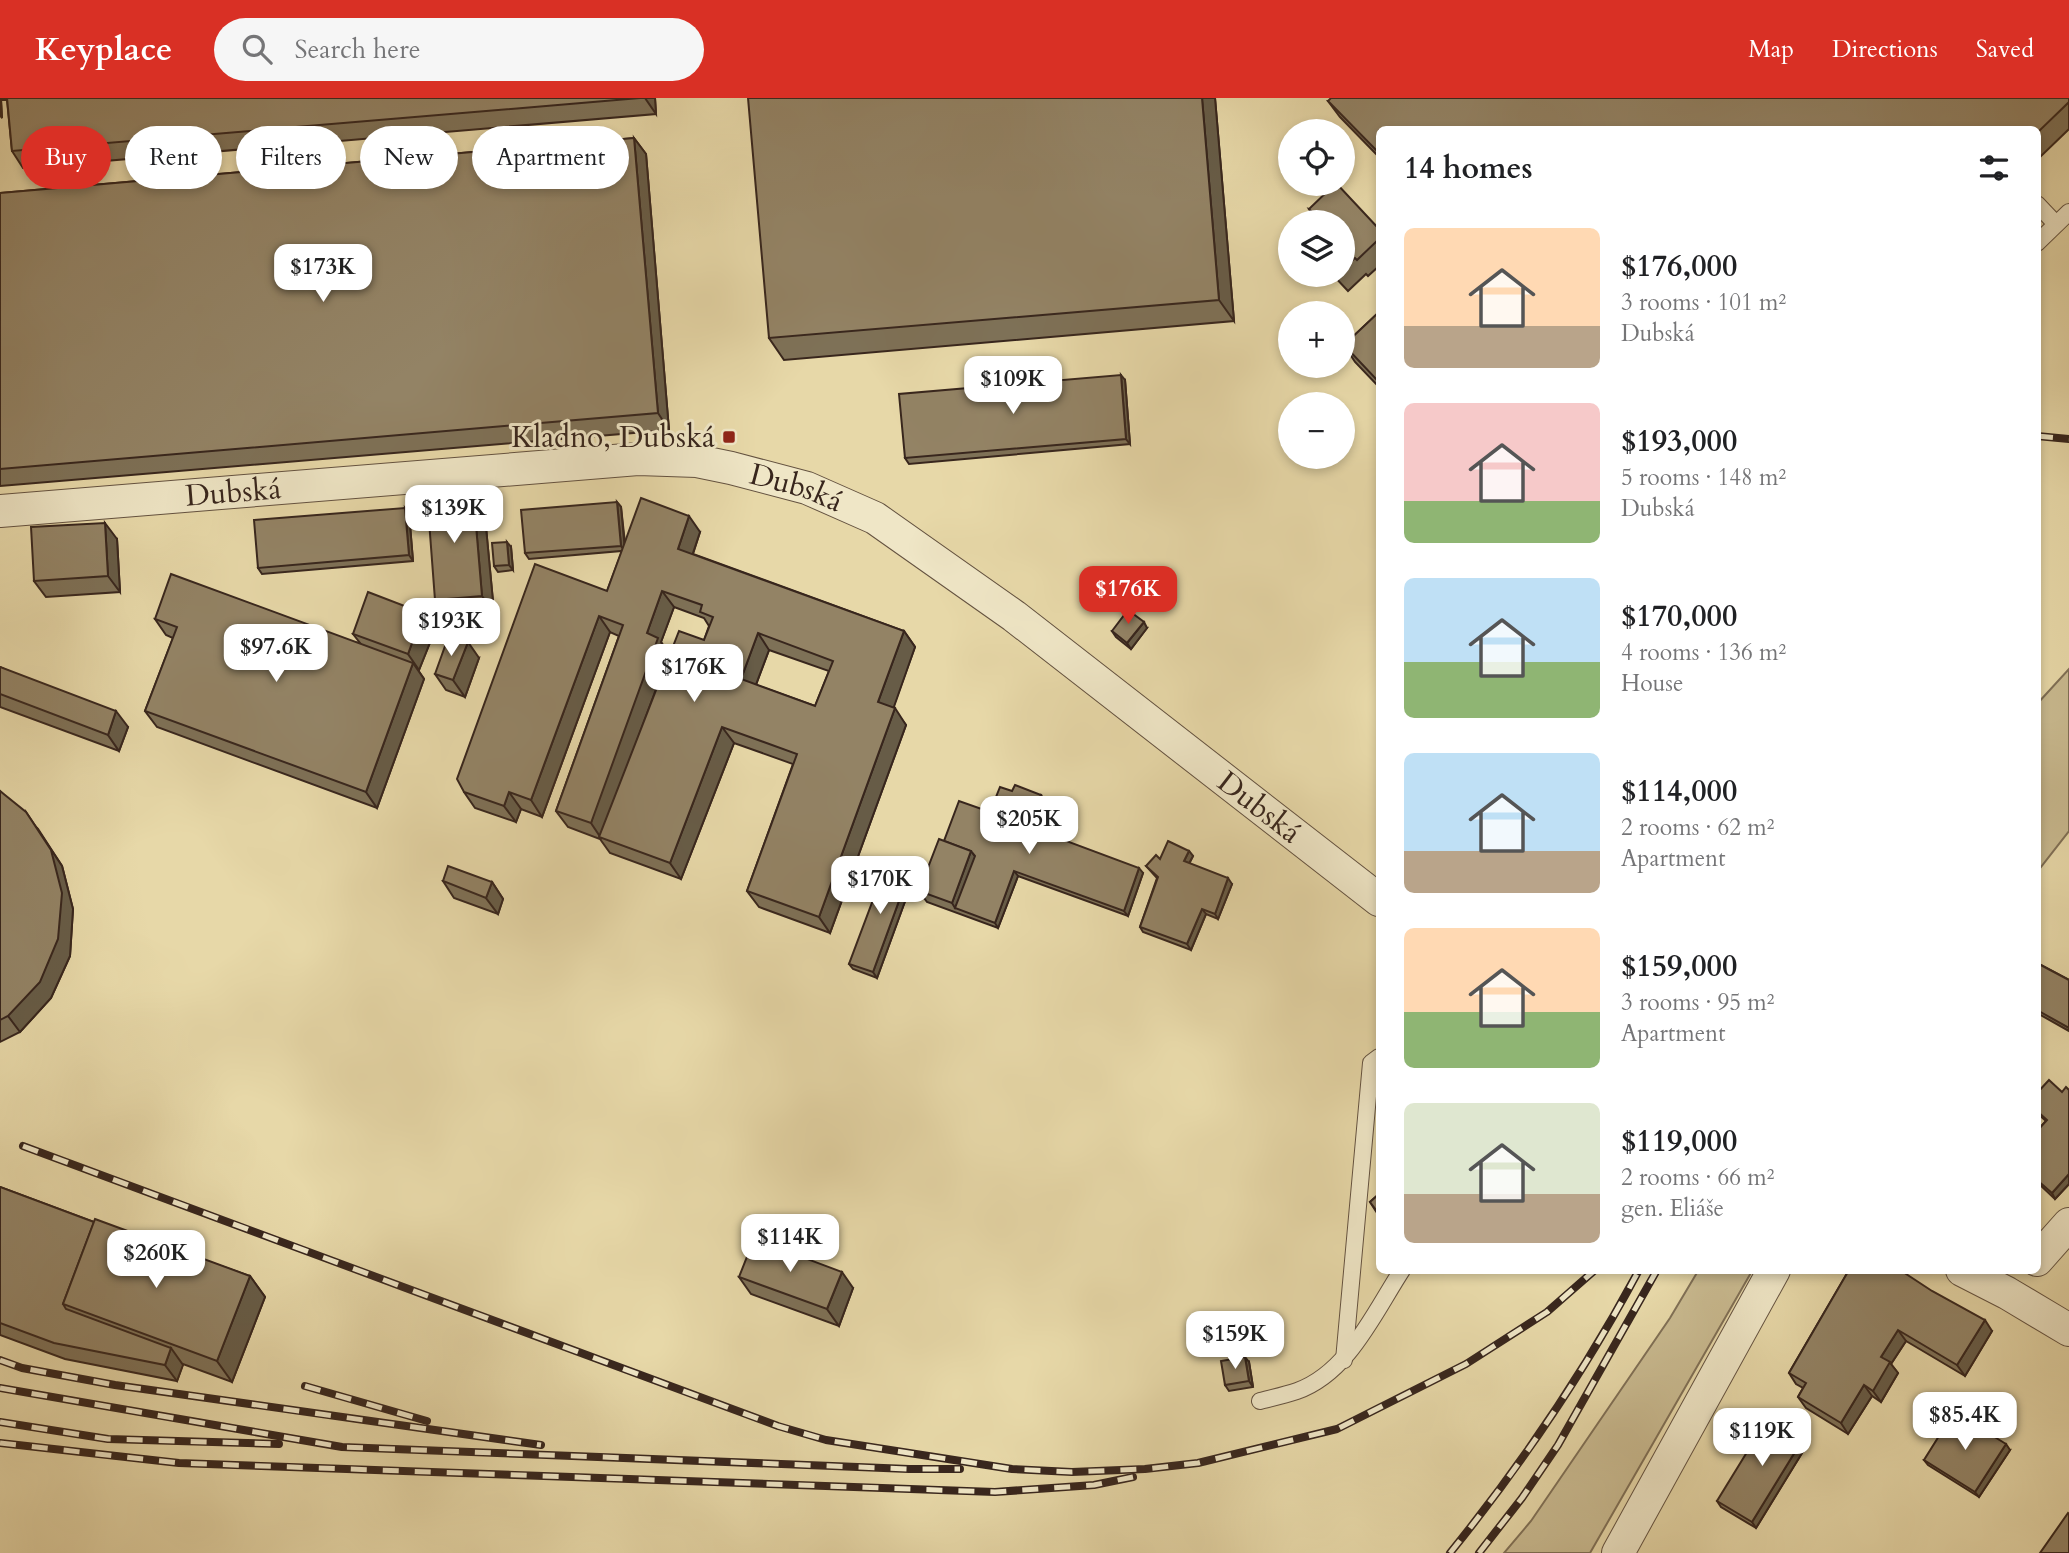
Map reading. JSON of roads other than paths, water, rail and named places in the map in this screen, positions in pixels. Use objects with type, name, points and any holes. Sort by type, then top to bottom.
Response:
[{"type":"street","name":"Dubská","points":[[0,511],[638,460],[697,461],[807,488],[875,518],[1014,615],[1376,899]]},
{"type":"street","points":[[2041,1256],[2069,1224]]},
{"type":"street","points":[[1618,1553],[1772,1274]]},
{"type":"street","points":[[1980,1274],[2017,1282],[2069,1330]]},
{"type":"lane","points":[[2041,208],[2056,224]]},
{"type":"lane","points":[[2041,239],[2069,212]]},
{"type":"lane","points":[[1344,1360],[1371,1063],[1376,1059]]},
{"type":"lane","points":[[1260,1401],[1299,1391],[1344,1360],[1399,1274]]},
{"type":"railway","points":[[2041,436],[2069,439]]},
{"type":"railway","points":[[23,1146],[778,1426],[826,1440],[1012,1469],[1072,1472],[1145,1469],[1198,1463],[1337,1429],[1466,1364],[1547,1312],[1590,1274]]},
{"type":"railway","points":[[1450,1553],[1551,1416],[1597,1344],[1637,1274]]},
{"type":"railway","points":[[1479,1553],[1522,1498],[1558,1445],[1655,1274]]},
{"type":"railway","points":[[0,1360],[22,1368],[115,1385],[541,1445]]},
{"type":"railway","points":[[305,1386],[427,1421]]},
{"type":"railway","points":[[0,1388],[342,1447],[960,1469]]},
{"type":"railway","points":[[0,1422],[108,1439],[279,1444]]},
{"type":"railway","points":[[0,1443],[179,1463],[995,1492],[1094,1485],[1133,1477]]},
{"type":"place","name":"Kladno, Dubská","points":[[729,437]]}]
